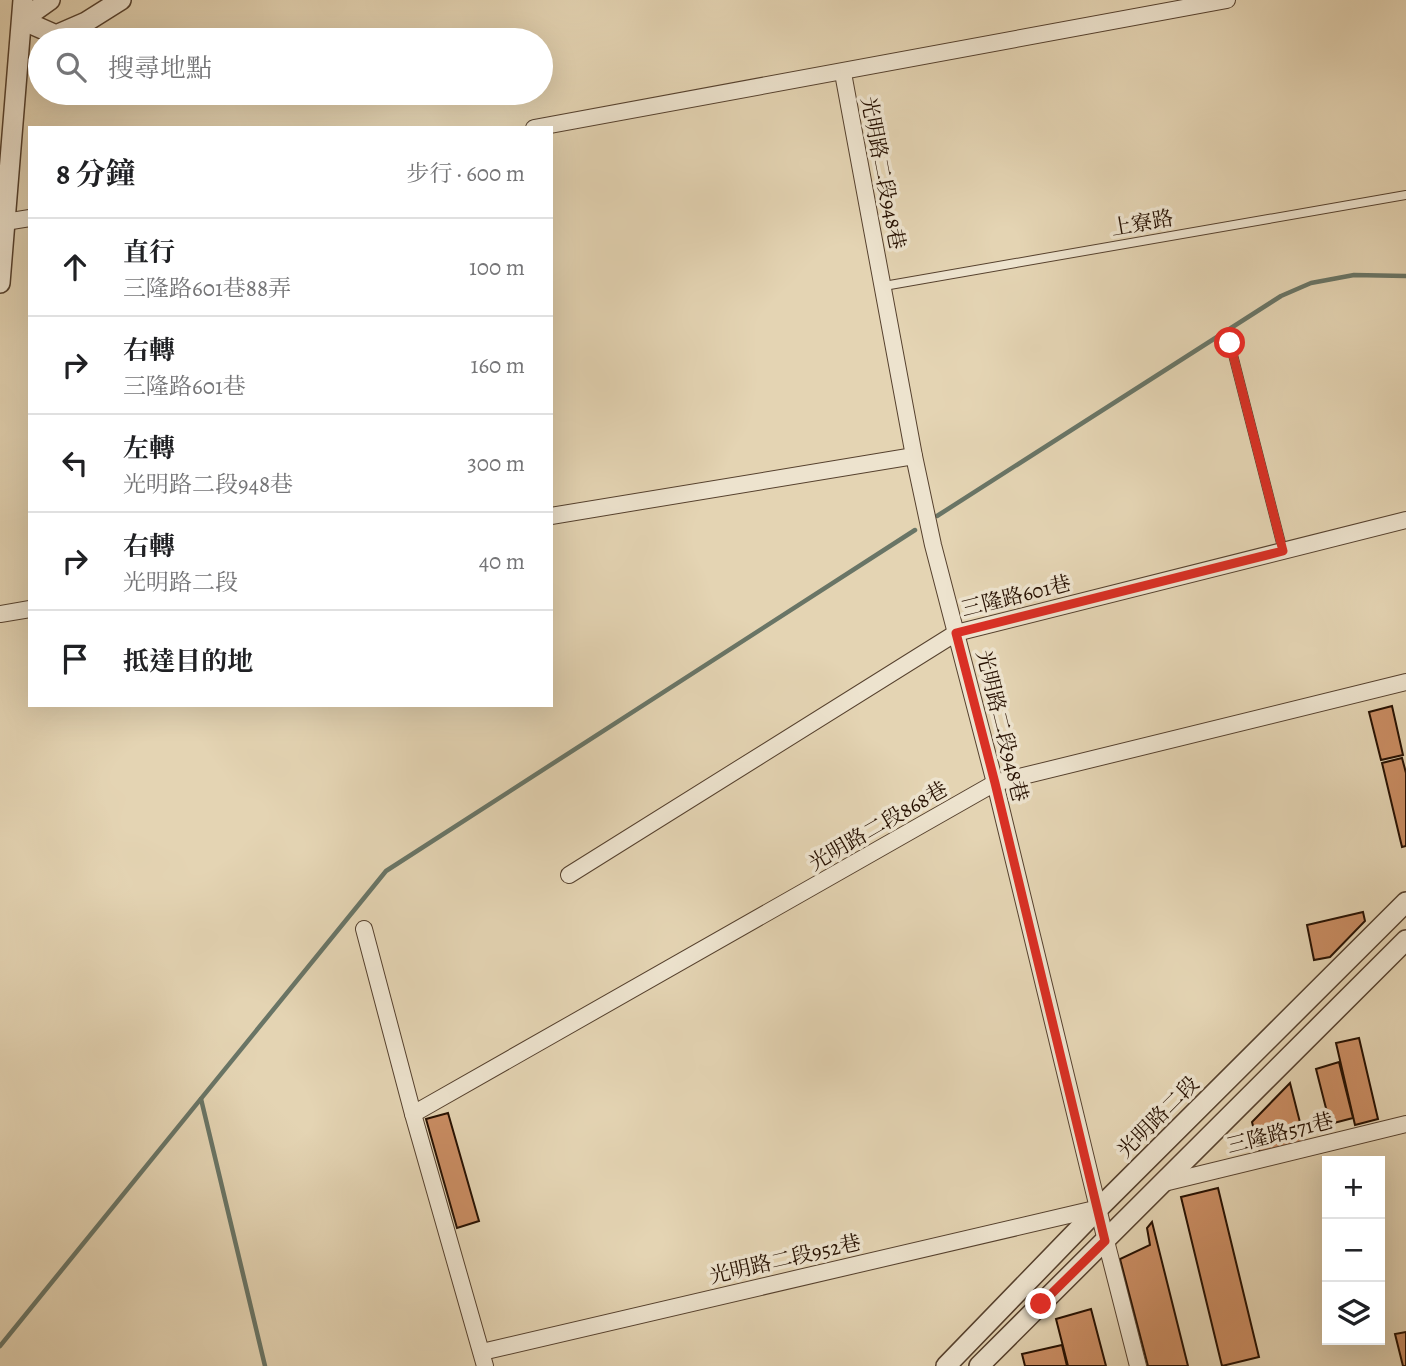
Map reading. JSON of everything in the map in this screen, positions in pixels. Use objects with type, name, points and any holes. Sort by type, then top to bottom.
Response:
[{"type":"street","points":[[0,283],[23,0]]},
{"type":"street","points":[[22,20],[50,0]]},
{"type":"street","points":[[71,28],[121,0]]},
{"type":"street","points":[[545,126],[1227,0]]},
{"type":"street","points":[[22,20],[41,28]]},
{"type":"street","name":"光明路二段948巷","points":[[843,72],[933,545],[995,783],[1139,1366]]},
{"type":"street","points":[[5,222],[28,218]]},
{"type":"street","points":[[553,516],[914,456]]},
{"type":"street","name":"三隆路601巷","points":[[569,875],[956,633],[1406,520]]},
{"type":"street","points":[[0,614],[28,609]]},
{"type":"street","name":"光明路二段868巷","points":[[413,1114],[995,783],[1406,682]]},
{"type":"street","name":"光明路二段","points":[[979,1366],[1102,1224],[1406,902]]},
{"type":"street","points":[[364,929],[413,1114],[483,1359]]},
{"type":"street","name":"光明路二段","points":[[946,1366],[1102,1224],[1164,1183],[1406,940]]},
{"type":"street","name":"三隆路571巷","points":[[1164,1183],[1406,1124]]},
{"type":"street","name":"光明路二段952巷","points":[[483,1359],[1102,1224]]},
{"type":"lane","name":"上寮路","points":[[884,286],[1406,195]]},
{"type":"lane","points":[[1230,343],[1283,551]]},
{"type":"building","points":[[1392,706],[1403,755],[1381,760],[1369,712]]},
{"type":"building","points":[[1402,758],[1406,773],[1406,846],[1402,847],[1382,763]]},
{"type":"building","points":[[1363,912],[1365,921],[1330,957],[1314,960],[1307,925]]},
{"type":"building","points":[[1359,1038],[1378,1119],[1355,1125],[1336,1043]]},
{"type":"building","points":[[1339,1062],[1353,1118],[1330,1124],[1316,1069]]},
{"type":"building","points":[[1290,1083],[1305,1142],[1260,1153],[1252,1122]]},
{"type":"building","points":[[448,1113],[479,1221],[457,1228],[426,1119]]},
{"type":"building","points":[[1218,1188],[1259,1357],[1222,1366],[1181,1197]]},
{"type":"building","points":[[1152,1222],[1188,1366],[1148,1366],[1120,1259],[1150,1245],[1147,1228]]},
{"type":"building","points":[[1091,1309],[1106,1366],[1068,1366],[1056,1319]]},
{"type":"building","points":[[1406,1332],[1406,1366],[1403,1366],[1395,1334]]},
{"type":"building","points":[[1062,1345],[1067,1366],[1025,1366],[1022,1354]]},
{"type":"waterway","points":[[937,516],[1281,296],[1311,283],[1354,275],[1406,276]]},
{"type":"waterway","points":[[0,1346],[386,871],[915,530]]},
{"type":"waterway","points":[[201,1099],[265,1366]]},
{"type":"route","points":[[1041,1304],[1105,1241],[995,783],[956,633],[1283,551],[1230,343]]}]
